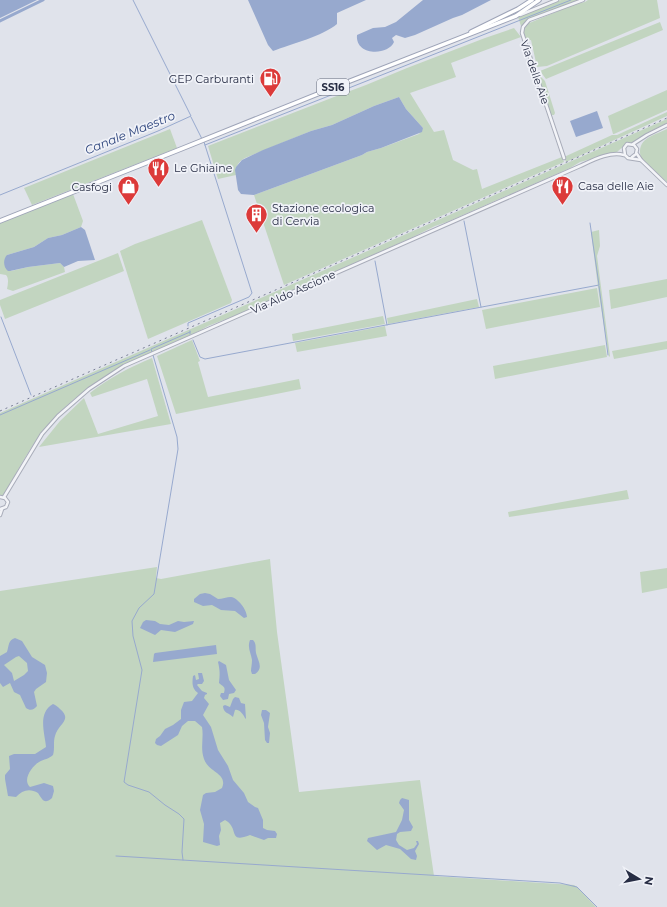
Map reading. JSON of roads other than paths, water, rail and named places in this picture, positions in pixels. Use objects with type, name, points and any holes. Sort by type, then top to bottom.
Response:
[{"type":"main road","name":"SS16","points":[[462,37],[518,9],[532,0]]},
{"type":"main road","name":"SS16","points":[[0,221],[516,16],[538,0]]},
{"type":"street","points":[[516,16],[557,0]]},
{"type":"street","name":"Via delle Aie","points":[[564,158],[522,33],[523,27],[529,20],[582,0]]},
{"type":"street","points":[[615,154],[628,144],[633,144],[667,125]]},
{"type":"street","points":[[632,158],[637,152],[640,140]]},
{"type":"street","points":[[633,144],[636,147],[640,160],[667,185]]},
{"type":"street","points":[[624,148],[624,155]]},
{"type":"street","points":[[615,154],[640,160]]},
{"type":"street","name":"Via Aldo Ascione","points":[[2,497],[12,484],[42,434],[58,416],[89,389],[124,366],[580,166],[615,154]]},
{"type":"street","name":"Via Aldo Ascione","points":[[1,509],[7,506],[8,493],[12,484]]},
{"type":"street","points":[[2,497],[7,500]]},
{"type":"street","points":[[0,515],[1,509]]},
{"type":"water","points":[[0,0],[37,0],[0,18]]},
{"type":"water","points":[[248,0],[366,0],[337,13],[337,24],[324,32],[273,51],[268,45]]},
{"type":"water","points":[[423,0],[491,0],[462,15],[415,35],[405,38],[396,35],[392,38],[394,42],[391,47],[385,50],[372,52],[361,47],[358,42],[357,35],[373,28],[385,27],[396,22]]},
{"type":"water","points":[[399,97],[406,109],[423,128],[422,132],[254,195],[241,194],[238,190],[235,170],[242,160],[263,150],[311,131],[332,125],[374,106]]},
{"type":"water","points":[[597,111],[603,128],[576,137],[570,121]]},
{"type":"water","points":[[81,227],[85,230],[95,260],[78,261],[64,267],[60,263],[8,271],[5,267],[4,261],[7,255],[34,247],[48,238],[62,235]]},
{"type":"water","points":[[205,593],[218,599],[229,597],[234,598],[242,605],[247,617],[244,618],[235,611],[221,610],[212,605],[203,606],[194,602],[194,599],[200,594]]},
{"type":"water","points":[[146,620],[169,625],[178,621],[194,621],[193,624],[175,632],[161,630],[155,635],[140,628]]},
{"type":"water","points":[[15,638],[22,641],[32,657],[45,665],[47,673],[46,682],[34,692],[37,706],[32,710],[26,708],[20,695],[14,692],[10,683],[3,687],[0,683],[0,656],[7,652],[11,640]],"holes":[[[19,656],[27,663],[28,671],[14,681],[12,673],[4,665]]]},
{"type":"water","points":[[250,640],[253,640],[255,643],[256,653],[260,664],[258,672],[255,674],[252,674],[251,671],[252,660],[249,648]]},
{"type":"water","points":[[216,645],[217,654],[153,662],[155,653]]},
{"type":"water","points":[[219,661],[226,665],[229,680],[236,690],[234,693],[229,694],[228,699],[223,700],[220,696],[221,693],[224,693],[225,689],[219,683]]},
{"type":"water","points":[[198,673],[202,673],[204,681],[202,684],[197,685],[202,691],[207,693],[204,698],[209,704],[203,715],[211,727],[218,750],[228,766],[233,780],[244,793],[248,802],[258,808],[263,820],[263,828],[275,831],[277,834],[276,838],[268,838],[264,840],[250,835],[238,838],[234,834],[232,827],[225,820],[220,823],[220,845],[217,846],[203,842],[204,824],[200,810],[203,795],[206,793],[215,792],[222,788],[223,783],[220,776],[206,764],[204,759],[202,750],[202,727],[195,721],[188,721],[182,726],[178,735],[161,746],[155,743],[156,739],[165,729],[181,719],[181,710],[184,702],[192,701],[198,693],[193,686],[193,676],[195,675],[196,680],[199,679]]},
{"type":"water","points":[[235,697],[239,698],[241,703],[245,704],[246,719],[238,710],[235,710],[233,717],[224,710],[223,706],[225,705],[230,707]]},
{"type":"water","points":[[53,704],[64,713],[65,719],[55,736],[53,755],[39,762],[27,777],[30,787],[44,783],[53,786],[54,791],[52,798],[45,801],[38,793],[29,790],[23,791],[16,797],[8,796],[5,775],[10,769],[9,756],[14,754],[35,754],[46,747],[43,718],[48,708]]},
{"type":"water","points":[[262,710],[266,710],[270,713],[268,727],[270,733],[269,743],[265,740],[264,723],[261,715]]},
{"type":"water","points":[[402,798],[409,800],[409,820],[413,827],[411,831],[400,832],[397,834],[396,840],[399,845],[407,850],[414,848],[417,844],[416,841],[418,841],[419,844],[415,851],[417,856],[416,860],[411,859],[400,849],[386,845],[377,850],[367,841],[368,838],[396,832],[402,820],[404,810],[399,803]]},
{"type":"waterway","points":[[0,21],[43,0]]},
{"type":"waterway","name":"Canale Maestro","points":[[0,195],[158,131],[191,116],[133,0]]},
{"type":"waterway","points":[[205,145],[571,0]]},
{"type":"waterway","points":[[191,117],[202,139]]},
{"type":"waterway","points":[[188,326],[188,323],[249,297],[252,293],[204,142]]},
{"type":"waterway","points":[[464,221],[481,307]]},
{"type":"waterway","points":[[193,340],[200,357],[205,359],[599,285],[590,223]]},
{"type":"waterway","points":[[375,261],[387,325]]},
{"type":"waterway","points":[[599,286],[608,355]]},
{"type":"waterway","points":[[1,317],[31,395]]},
{"type":"waterway","points":[[152,352],[151,349],[190,332]]},
{"type":"waterway","points":[[0,415],[150,350]]},
{"type":"waterway","points":[[153,355],[177,437],[178,449],[154,594],[139,608],[132,621],[133,636],[142,670],[124,782],[128,785],[149,792],[184,819],[183,860]]},
{"type":"waterway","points":[[116,856],[560,883],[577,887],[597,907]]},
{"type":"railway","points":[[0,411],[667,118]]},
{"type":"place","name":"GEP Carburanti","points":[[270,98]]},
{"type":"place","name":"Le Ghiaine","points":[[158,188]]},
{"type":"place","name":"Casfogi","points":[[128,206]]},
{"type":"place","name":"Casa delle Aie","points":[[562,206]]},
{"type":"place","name":"Stazione ecologica di Cervia","points":[[257,234]]}]
